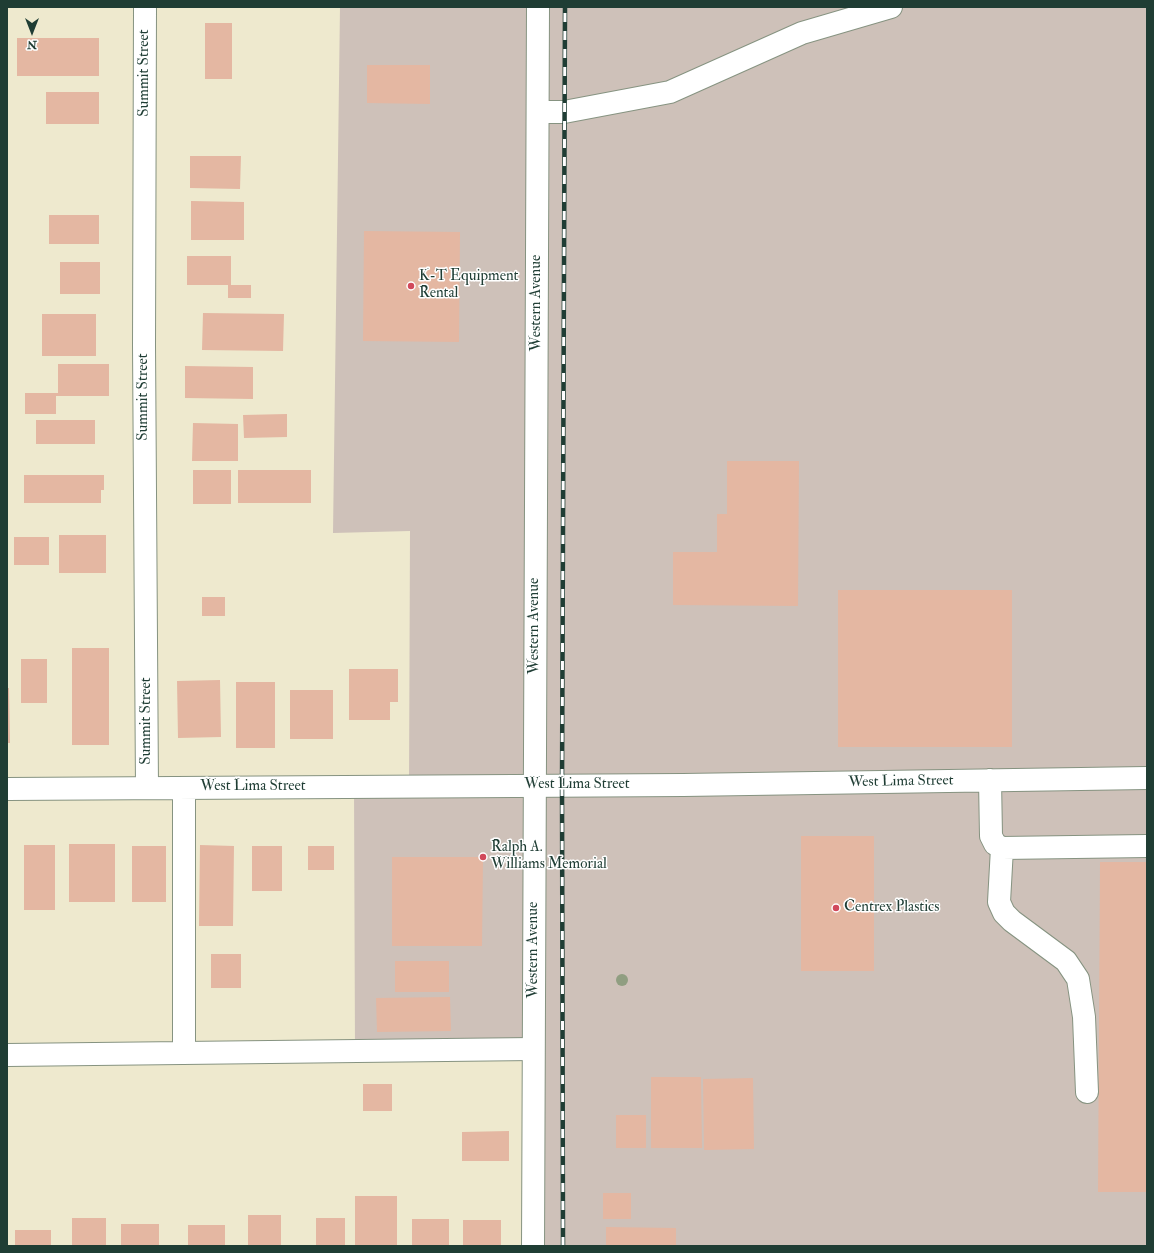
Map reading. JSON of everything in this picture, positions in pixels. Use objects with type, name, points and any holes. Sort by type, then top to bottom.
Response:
[{"type":"street","name":"Summit Street","points":[[145,7],[144,345],[147,788]]},
{"type":"street","name":"Western Avenue","points":[[533,1246],[538,7]]},
{"type":"street","points":[[538,112],[564,112],[670,92],[802,33],[891,7]]},
{"type":"street","name":"West Lima Street","points":[[7,789],[683,785],[1147,778]]},
{"type":"street","points":[[990,780],[991,836],[995,844],[1002,848],[1147,846]]},
{"type":"street","points":[[184,788],[184,1053]]},
{"type":"street","points":[[1002,848],[999,902],[1004,913],[1012,921],[1066,961],[1078,979],[1084,1017],[1087,1092]]},
{"type":"street","points":[[7,1055],[533,1049]]},
{"type":"shaded area","points":[[340,7],[1147,7],[1147,1246],[533,1246],[533,1050],[355,1051],[354,786],[409,786],[410,531],[333,533]]},
{"type":"building","points":[[205,23],[232,23],[232,79],[205,79]]},
{"type":"building","points":[[17,38],[99,38],[99,76],[17,76]]},
{"type":"building","points":[[367,65],[430,65],[430,104],[367,103]]},
{"type":"building","points":[[46,92],[99,92],[99,124],[46,124]]},
{"type":"building","points":[[190,156],[241,156],[240,189],[190,188]]},
{"type":"building","points":[[191,201],[244,202],[244,240],[191,240]]},
{"type":"building","points":[[49,215],[99,215],[99,244],[49,244]]},
{"type":"building","name":"K-T Equipment Rental","points":[[364,231],[460,232],[459,342],[363,341]]},
{"type":"building","points":[[187,256],[231,256],[231,285],[251,285],[251,298],[228,298],[228,285],[187,285]]},
{"type":"building","points":[[60,262],[100,262],[100,294],[60,294]]},
{"type":"building","points":[[203,313],[284,314],[283,351],[202,350]]},
{"type":"building","points":[[42,314],[96,314],[96,356],[42,356]]},
{"type":"building","points":[[58,364],[109,364],[109,396],[56,396],[56,414],[25,414],[25,393],[58,393]]},
{"type":"building","points":[[185,366],[253,367],[253,399],[185,398]]},
{"type":"building","points":[[287,414],[287,437],[244,438],[243,415]]},
{"type":"building","points":[[36,420],[95,420],[95,444],[36,444]]},
{"type":"building","points":[[193,423],[238,424],[238,461],[192,461]]},
{"type":"building","points":[[727,461],[799,461],[798,606],[673,605],[673,552],[717,552],[717,514],[727,514]]},
{"type":"building","points":[[193,470],[231,470],[231,504],[193,504]]},
{"type":"building","points":[[238,470],[311,470],[311,503],[238,503]]},
{"type":"building","points":[[24,475],[104,475],[104,490],[101,490],[101,503],[24,503]]},
{"type":"building","points":[[59,535],[106,535],[106,573],[59,573]]},
{"type":"building","points":[[14,537],[49,537],[49,565],[14,565]]},
{"type":"building","points":[[838,590],[1012,590],[1012,747],[838,747]]},
{"type":"building","points":[[202,597],[225,597],[225,616],[202,616]]},
{"type":"building","points":[[72,648],[109,648],[109,745],[72,745]]},
{"type":"building","points":[[21,659],[47,659],[47,703],[21,703]]},
{"type":"building","points":[[349,669],[398,669],[398,702],[390,702],[390,720],[349,720]]},
{"type":"building","points":[[220,680],[221,737],[178,738],[177,681]]},
{"type":"building","points":[[236,682],[275,682],[275,748],[236,748]]},
{"type":"building","points":[[7,688],[9,688],[10,743],[7,743]]},
{"type":"building","points":[[290,690],[333,690],[333,739],[290,739]]},
{"type":"building","points":[[801,836],[874,836],[874,971],[801,971]]},
{"type":"building","points":[[69,844],[115,844],[115,902],[69,902]]},
{"type":"building","points":[[24,845],[55,845],[55,910],[24,910]]},
{"type":"building","points":[[200,845],[234,846],[233,926],[199,926]]},
{"type":"building","points":[[132,846],[166,846],[166,902],[132,902]]},
{"type":"building","points":[[252,846],[282,846],[282,891],[252,891]]},
{"type":"building","points":[[308,846],[334,846],[334,870],[308,870]]},
{"type":"building","points":[[392,857],[483,857],[482,946],[392,946]]},
{"type":"building","points":[[1100,862],[1147,862],[1147,1192],[1098,1192]]},
{"type":"building","points":[[211,954],[241,954],[241,988],[211,988]]},
{"type":"building","points":[[395,961],[449,961],[449,992],[395,992]]},
{"type":"building","points":[[450,997],[451,1031],[377,1032],[376,998]]},
{"type":"building","points":[[651,1077],[701,1077],[702,1148],[651,1148]]},
{"type":"building","points":[[753,1078],[754,1149],[704,1150],[703,1079]]},
{"type":"building","points":[[363,1084],[392,1084],[392,1111],[363,1111]]},
{"type":"building","points":[[616,1115],[646,1115],[646,1148],[616,1148]]},
{"type":"building","points":[[509,1131],[509,1161],[462,1161],[462,1132]]},
{"type":"building","points":[[603,1193],[631,1193],[631,1219],[603,1219]]},
{"type":"building","points":[[355,1196],[397,1196],[397,1246],[355,1246]]},
{"type":"building","points":[[248,1215],[281,1215],[281,1246],[248,1246]]},
{"type":"building","points":[[72,1218],[106,1218],[106,1246],[72,1246]]},
{"type":"building","points":[[316,1218],[345,1218],[345,1246],[316,1246]]},
{"type":"building","points":[[412,1219],[449,1219],[449,1246],[412,1246]]},
{"type":"building","points":[[463,1220],[501,1220],[501,1246],[463,1246]]},
{"type":"building","points":[[121,1224],[159,1224],[159,1246],[121,1246]]},
{"type":"building","points":[[188,1225],[225,1225],[225,1246],[188,1246]]},
{"type":"building","points":[[606,1227],[676,1228],[676,1246],[606,1246]]},
{"type":"building","points":[[15,1230],[51,1230],[51,1246],[15,1246]]},
{"type":"railway","points":[[563,1246],[562,785],[565,7]]},
{"type":"place","name":"K-T Equipment Rental","points":[[411,286]]},
{"type":"place","name":"Ralph A. Williams Memorial","points":[[483,857]]},
{"type":"place","name":"Centrex Plastics","points":[[836,908]]}]
